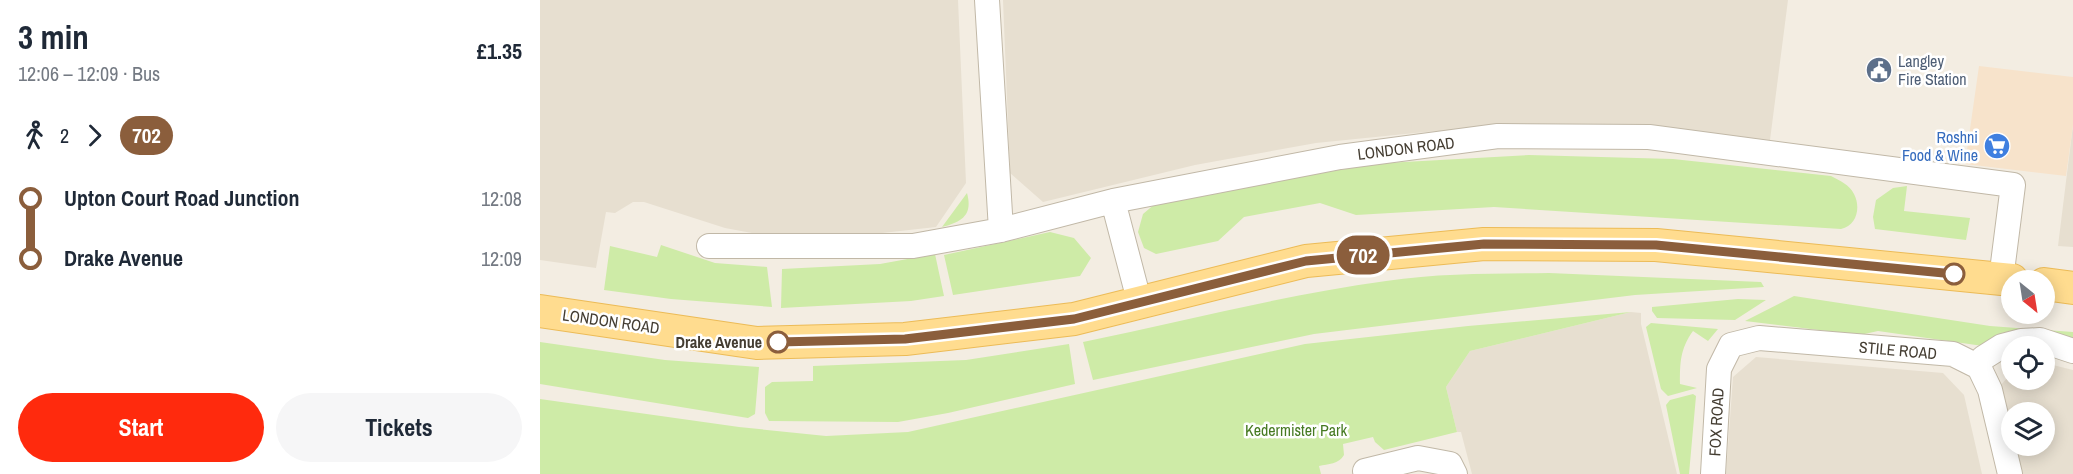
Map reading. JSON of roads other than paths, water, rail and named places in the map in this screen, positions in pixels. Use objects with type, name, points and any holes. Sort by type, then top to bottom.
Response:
[{"type":"main road","name":"LONDON ROAD","points":[[540,311],[757,343],[905,339],[1074,319],[1306,261],[1484,244],[1656,245],[2001,280]]},
{"type":"main road","points":[[2055,286],[2073,288]]},
{"type":"street","points":[[987,0],[1001,230]]},
{"type":"street","name":"LONDON ROAD","points":[[709,246],[913,246],[1001,230],[1113,201],[1340,157],[1498,136],[1649,137],[2013,185],[2007,270]]},
{"type":"street","points":[[1113,201],[1140,304]]},
{"type":"street","name":"STILE ROAD","points":[[1719,369],[1731,345],[1759,338],[1953,354],[1980,367]]},
{"type":"street","points":[[2010,474],[1990,390],[1980,367],[1983,358],[2002,346],[2021,341],[2040,340],[2073,351]]},
{"type":"street","name":"FOX ROAD","points":[[1713,474],[1719,369]]},
{"type":"street","points":[[1365,471],[1418,458],[1450,464],[1455,474]]},
{"type":"place","name":"Langley Fire Station","points":[[1879,70]]},
{"type":"place","name":"Roshni Food & Wine","points":[[1997,146]]},
{"type":"place","name":"Drake Avenue","points":[[778,342]]},
{"type":"park label","name":"Kedermister Park","points":[[1296,430]]}]
